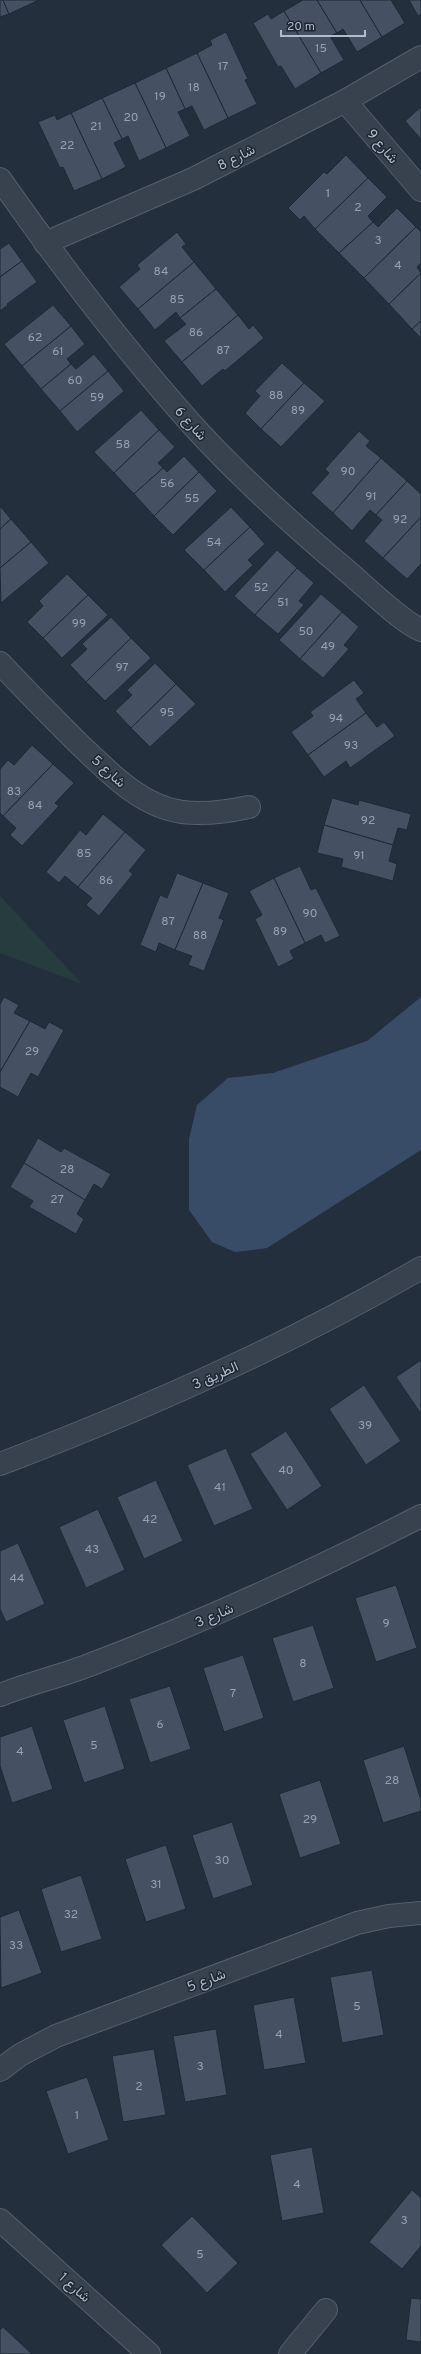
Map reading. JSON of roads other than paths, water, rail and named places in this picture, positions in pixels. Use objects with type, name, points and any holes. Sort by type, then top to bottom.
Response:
[{"type":"street","name":"شارع 8","points":[[45,243],[193,179],[345,101],[421,57]]},
{"type":"street","name":"شارع 9","points":[[345,101],[421,190]]},
{"type":"street","name":"شارع 6","points":[[0,179],[45,243],[118,339],[197,430],[295,527],[400,615],[421,630]]},
{"type":"street","name":"شارع 5","points":[[0,663],[45,710],[120,782],[152,803],[181,812],[215,814],[249,807]]},
{"type":"street","name":"3 الطريق","points":[[0,1464],[82,1432],[233,1368],[366,1300],[421,1268]]},
{"type":"street","name":"شارع 3","points":[[0,1695],[90,1665],[213,1616],[334,1561],[421,1516]]},
{"type":"street","name":"شارع 5","points":[[0,2070],[20,2055],[56,2036],[350,1926],[389,1916],[421,1913]]},
{"type":"street","name":"شارع 1","points":[[0,2220],[149,2354]]},
{"type":"street","points":[[290,2354],[326,2310]]},
{"type":"water","points":[[421,997],[421,1150],[267,1248],[235,1252],[212,1242],[189,1210],[189,1139],[197,1105],[228,1078],[273,1073],[367,1041]]}]
